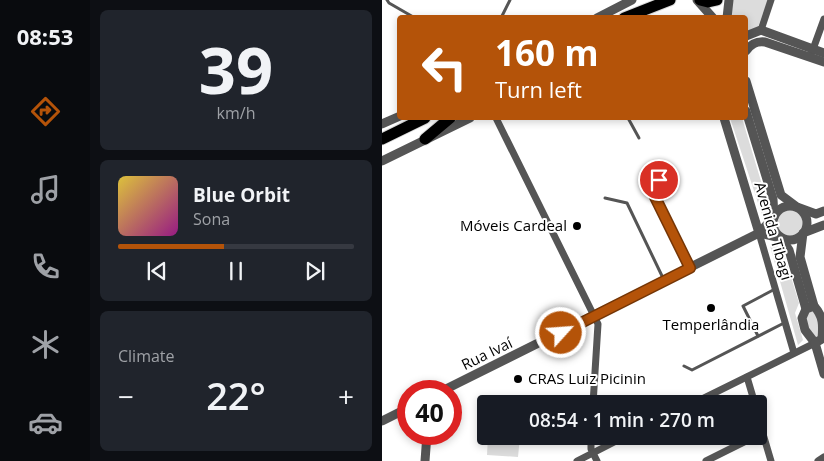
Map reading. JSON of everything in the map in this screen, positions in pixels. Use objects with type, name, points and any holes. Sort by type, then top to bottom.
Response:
[{"type":"highway","points":[[629,15],[652,0]]},
{"type":"highway","points":[[631,15],[670,0]]},
{"type":"highway","points":[[698,0],[708,2],[717,0]]},
{"type":"highway","points":[[382,139],[421,120]]},
{"type":"highway","points":[[425,139],[448,120]]},
{"type":"street","points":[[603,15],[632,0]]},
{"type":"street","points":[[698,0],[710,15]]},
{"type":"street","points":[[727,15],[729,0]]},
{"type":"street","points":[[761,30],[772,0]]},
{"type":"street","points":[[812,53],[824,19]]},
{"type":"street","points":[[748,35],[761,30],[812,53],[824,62]]},
{"type":"street","points":[[748,48],[751,44],[758,41],[812,53],[824,53]]},
{"type":"street","points":[[748,87],[781,195],[802,212],[806,218],[807,224],[803,234],[800,257],[815,307]]},
{"type":"street","points":[[382,124],[397,117]]},
{"type":"street","points":[[748,118],[773,199],[774,230],[789,250],[815,307],[820,313],[823,323],[821,341],[824,374]]},
{"type":"street","points":[[382,161],[466,120]]},
{"type":"street","points":[[497,120],[598,324],[594,395]]},
{"type":"street","name":"Avenida Tibagi","points":[[725,120],[794,353]]},
{"type":"street","points":[[774,217],[777,211],[783,207],[790,206],[816,214],[824,211]]},
{"type":"street","name":"Rua Ivaí","points":[[462,381],[759,233],[774,217]]},
{"type":"street","points":[[759,233],[788,240],[824,225]]},
{"type":"street","points":[[815,307],[802,318],[805,330],[821,341]]},
{"type":"street","points":[[710,395],[821,341]]},
{"type":"street","points":[[747,377],[752,395]]},
{"type":"street","points":[[382,421],[397,414]]},
{"type":"street","points":[[425,461],[426,445]]},
{"type":"street","points":[[591,445],[597,461]]},
{"type":"street","points":[[577,461],[609,445]]},
{"type":"street","points":[[706,461],[739,445]]},
{"type":"street","points":[[764,445],[771,461]]},
{"type":"street","points":[[818,461],[824,457]]},
{"type":"lane","points":[[387,0],[410,15]]},
{"type":"lane","points":[[502,15],[510,0]]},
{"type":"lane","points":[[629,120],[639,138]]},
{"type":"lane","points":[[663,164],[655,197],[690,268]]},
{"type":"lane","points":[[605,198],[626,204],[665,281]]},
{"type":"lane","points":[[758,336],[742,306],[775,288]]},
{"type":"lane","points":[[684,366],[692,370],[785,323]]},
{"type":"shaded area","points":[[732,0],[768,0],[758,27],[748,31],[748,15],[731,15]]},
{"type":"shaded area","points":[[731,120],[743,120],[766,198],[767,211],[762,215]]},
{"type":"shaded area","points":[[790,210],[799,214],[803,223],[799,232],[790,236],[781,232],[777,223],[781,214]]},
{"type":"shaded area","points":[[773,243],[784,254],[799,303],[795,313],[803,340],[798,345],[770,246]]},
{"type":"shaded area","points":[[813,310],[819,319],[818,339],[810,334],[805,314]]},
{"type":"shaded area","points":[[488,445],[519,445],[518,457],[487,455]]},
{"type":"place","name":"Móveis Cardeal","points":[[577,226]]},
{"type":"place","name":"Temperlândia","points":[[711,308]]},
{"type":"place","name":"CRAS Luiz Picinin","points":[[518,379]]},
{"type":"route","points":[[561,333],[690,268],[655,197],[659,180]]}]
